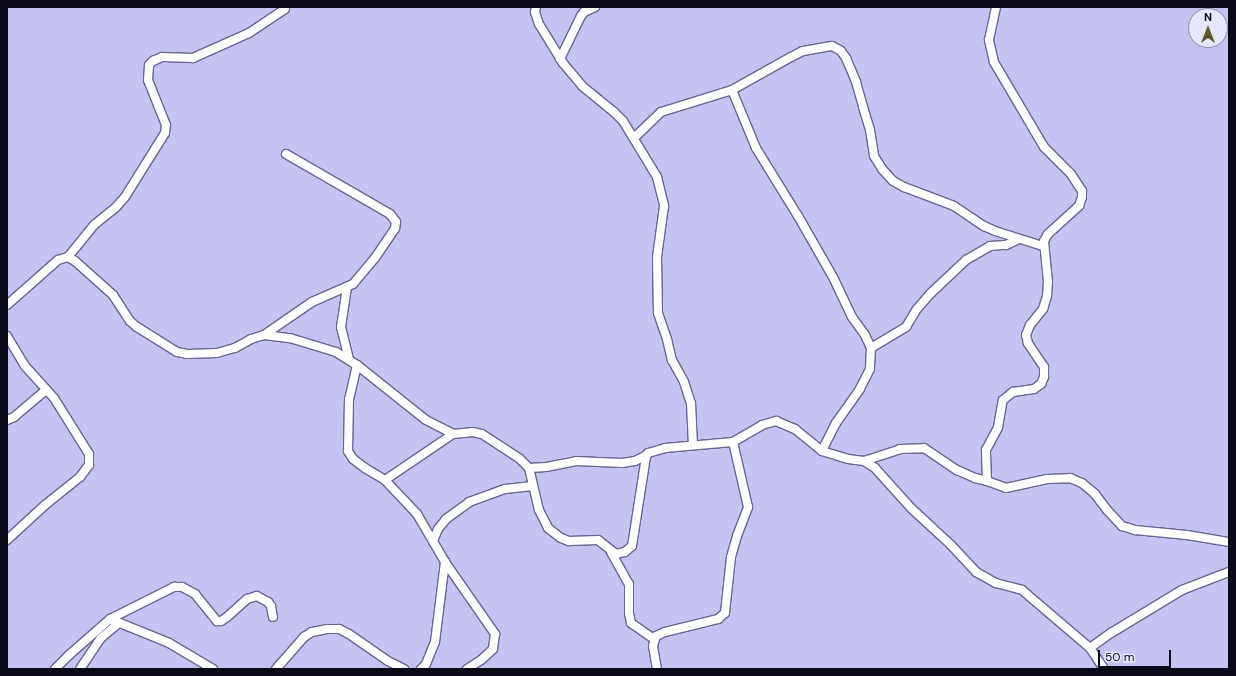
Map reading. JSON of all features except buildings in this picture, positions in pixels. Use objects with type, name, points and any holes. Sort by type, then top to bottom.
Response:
[{"type":"street","points":[[536,7],[535,12],[539,24],[560,59],[582,86],[614,112],[634,138],[640,152],[657,177],[662,194],[664,219],[657,257],[658,313],[667,339],[672,360],[684,382],[691,403],[693,445]]},
{"type":"street","points":[[560,59],[581,16],[584,12],[595,7]]},
{"type":"street","points":[[987,481],[986,450],[998,427],[1003,400],[1013,392],[1034,389],[1041,384],[1044,377],[1044,367],[1028,343],[1026,335],[1030,325],[1043,309],[1047,296],[1047,270],[1043,246],[1045,237],[1079,206],[1082,191],[1072,174],[1044,147],[994,62],[989,40],[996,7]]},
{"type":"street","points":[[7,305],[58,260],[68,257],[94,225],[116,207],[125,197],[165,133],[166,124],[148,80],[149,65],[153,61],[162,57],[193,58],[249,33],[285,8]]},
{"type":"street","points":[[634,138],[661,112],[732,90],[803,51],[828,46],[837,48],[846,58],[856,82],[870,130],[874,156],[882,169],[893,181],[904,187],[954,206],[984,226],[1043,246]]},
{"type":"street","points":[[732,90],[756,148],[798,216],[833,277],[852,317],[865,335],[871,348],[870,369],[860,389],[836,423],[822,451]]},
{"type":"street","points":[[264,335],[312,302],[347,287],[362,275],[395,228],[394,217],[286,154]]},
{"type":"street","points":[[871,348],[906,326],[917,308],[966,260],[990,246],[1006,245],[1019,239]]},
{"type":"street","points":[[68,257],[113,295],[130,321],[137,328],[177,352],[187,354],[218,353],[235,348],[251,339],[264,335],[276,335],[309,343],[336,352],[357,365],[426,420],[453,434]]},
{"type":"street","points":[[347,287],[341,327],[349,360]]},
{"type":"street","points":[[7,336],[25,366],[54,398],[89,454],[88,465],[80,477],[45,505],[7,540]]},
{"type":"street","points":[[357,365],[349,395],[348,451],[353,459],[385,480],[417,514],[445,562],[495,634],[493,649],[481,660],[467,669]]},
{"type":"street","points":[[7,420],[46,390]]},
{"type":"street","points":[[529,468],[546,467],[576,461],[622,463],[635,461],[657,449],[733,442],[766,424],[777,421],[795,429],[822,451],[848,459],[864,461],[875,468],[911,508],[951,545],[976,572],[996,584],[1022,590],[1090,648],[1104,669]]},
{"type":"street","points":[[385,480],[453,434],[468,432],[482,434],[520,459],[529,468],[534,496],[544,522],[553,533],[561,538],[575,542],[591,539],[598,540],[602,542],[611,552],[629,584],[629,613],[631,623],[654,639]]},
{"type":"street","points":[[657,669],[653,646],[656,636],[665,632],[718,619],[725,613],[731,557],[748,507],[733,442]]},
{"type":"street","points":[[864,461],[900,449],[924,448],[957,470],[975,478],[1006,488],[1047,478],[1070,478],[1082,483],[1095,494],[1122,526],[1135,530],[1186,535],[1229,542]]},
{"type":"street","points":[[611,552],[619,554],[625,552],[632,546],[647,455]]},
{"type":"street","points":[[433,541],[438,528],[446,519],[469,502],[505,488],[533,486]]},
{"type":"street","points":[[421,669],[426,664],[434,642],[445,562]]},
{"type":"street","points":[[1090,648],[1111,633],[1182,590],[1229,572]]},
{"type":"street","points":[[55,669],[69,654],[110,619],[174,587],[182,587],[195,594],[216,621],[221,621],[227,617],[247,599],[257,596],[272,606],[273,617]]},
{"type":"street","points":[[110,619],[119,624],[169,643],[213,669]]},
{"type":"street","points":[[80,669],[101,638],[119,624]]},
{"type":"street","points":[[276,669],[304,637],[312,632],[327,629],[338,629],[349,634],[388,661],[404,669]]}]
